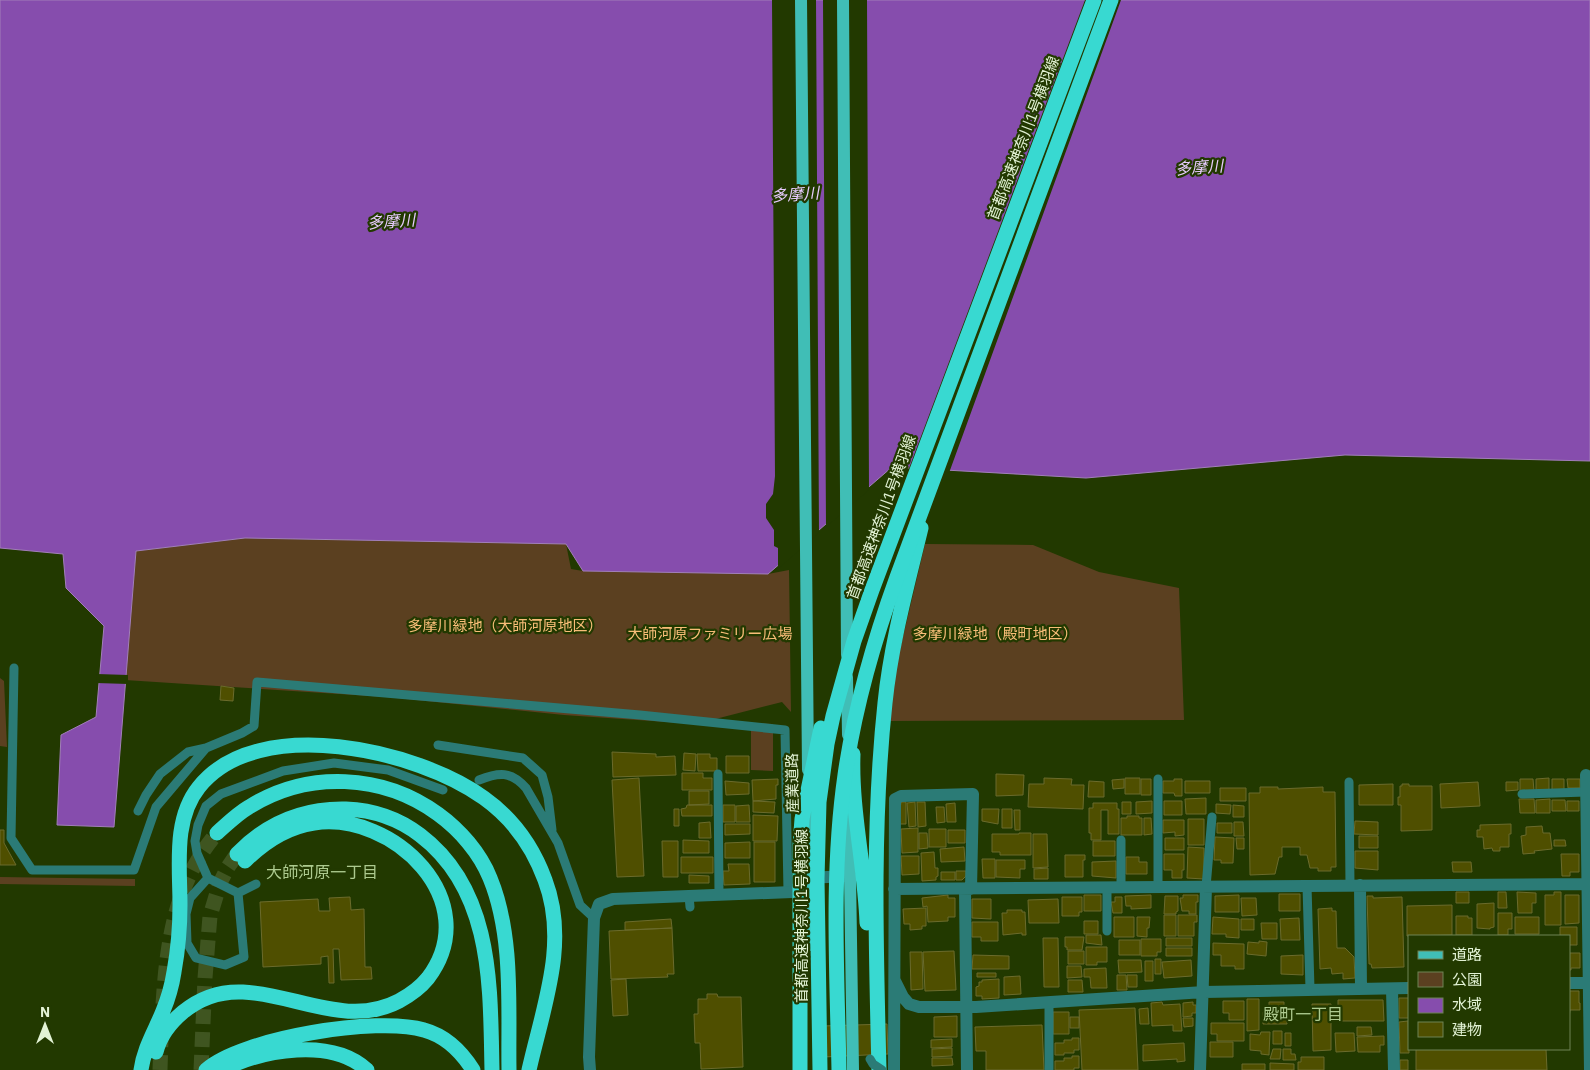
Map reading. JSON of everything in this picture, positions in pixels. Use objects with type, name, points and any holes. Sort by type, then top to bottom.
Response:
[{"type":"highway","name":"首都高速神奈川1号横羽線","points":[[820,1070],[817,879],[819,802],[833,716],[854,641],[1094,0]]},
{"type":"highway","points":[[839,1070],[838,859],[841,809],[852,710],[872,647],[932,481],[1112,0]]},
{"type":"highway","points":[[875,1067],[878,997],[876,858],[879,771],[885,701],[897,631],[932,481]]},
{"type":"highway","points":[[800,1070],[800,855],[802,819],[820,730],[832,692],[854,641]]},
{"type":"highway","points":[[852,710],[852,765],[855,810],[865,885],[875,1067]]},
{"type":"highway","points":[[141,1070],[148,1044],[163,1012],[174,973],[179,930],[181,834],[184,816],[190,802],[198,788],[211,774],[227,763],[246,754],[270,748],[296,746],[346,748],[382,754],[424,767],[465,785],[485,798],[517,829],[528,846],[545,881],[551,898],[555,935],[552,973],[529,1070]]},
{"type":"highway","points":[[217,833],[233,818],[265,798],[303,785],[324,782],[367,783],[390,789],[411,798],[447,821],[482,862],[490,878],[498,905],[504,934],[508,978],[509,1070]]},
{"type":"highway","points":[[151,1070],[157,1048],[170,1024],[191,1006],[215,995],[242,992],[256,993],[320,1008],[368,1011],[382,1008],[406,997],[417,989],[434,968],[444,942],[445,915],[443,901],[438,888],[422,866],[400,847],[356,826],[328,822],[314,823],[290,830],[241,857],[262,831],[291,817],[322,810],[357,809],[379,814],[402,824],[428,841],[444,857],[458,877],[479,924],[487,960],[490,992],[492,1070]]},
{"type":"highway","points":[[206,1070],[224,1058],[258,1045],[340,1029],[393,1025],[416,1028],[437,1035],[457,1049],[473,1070]]},
{"type":"highway","points":[[222,1070],[255,1057],[308,1050],[338,1053],[367,1070]]},
{"type":"main road","name":"産業道路","points":[[801,0],[809,878],[814,1070]]},
{"type":"main road","points":[[843,0],[852,710],[850,876],[854,1070]]},
{"type":"street","points":[[1586,775],[1589,884],[1590,1070]]},
{"type":"street","points":[[894,1070],[895,799],[901,796],[973,794],[965,1007],[966,1070]]},
{"type":"street","points":[[590,1070],[588,1057],[594,918],[599,904],[613,899],[690,901],[719,895],[792,892],[809,878],[850,876]]},
{"type":"street","points":[[894,889],[1589,884]]},
{"type":"street","points":[[1355,885],[1361,989]]},
{"type":"street","points":[[1200,1070],[1206,887]]},
{"type":"street","points":[[895,981],[903,997],[910,1004],[919,1007],[1049,1003],[1204,992],[1408,988]]},
{"type":"street","points":[[1570,983],[1589,983]]},
{"type":"street","points":[[1392,989],[1394,1070]]},
{"type":"lane","points":[[14,668],[11,838],[32,870],[134,870],[156,807],[206,748]]},
{"type":"lane","points":[[138,811],[160,774],[188,752],[206,748],[254,726],[257,682],[640,715],[785,730],[788,892]]},
{"type":"lane","points":[[438,745],[523,758],[542,775],[548,797],[553,835]]},
{"type":"lane","points":[[238,893],[208,878],[197,853],[195,842],[198,825],[206,806],[221,794],[283,771],[334,763],[388,770],[443,790]]},
{"type":"lane","points":[[479,780],[492,775],[509,774],[520,781],[526,788],[558,843],[580,905],[594,918]]},
{"type":"lane","points":[[718,774],[719,895]]},
{"type":"lane","points":[[1158,779],[1158,887]]},
{"type":"lane","points":[[1349,782],[1355,885]]},
{"type":"lane","points":[[1522,794],[1586,792]]},
{"type":"lane","points":[[1206,887],[1212,817]]},
{"type":"lane","points":[[1121,840],[1121,888]]},
{"type":"lane","points":[[208,878],[190,898],[186,914],[187,943],[196,958],[225,965],[244,957],[238,893]]},
{"type":"lane","points":[[238,893],[256,884]]},
{"type":"lane","points":[[1307,886],[1310,989]]},
{"type":"lane","points":[[1107,888],[1107,931]]},
{"type":"lane","points":[[1049,1003],[1049,1070]]},
{"type":"green space","name":"多摩川緑地（大師河原地区）","points":[[245,538],[566,544],[571,569],[583,571],[768,574],[789,570],[791,712],[782,702],[696,724],[564,715],[386,697],[125,680],[136,551]]},
{"type":"green space","name":"多摩川緑地（殿町地区）","points":[[925,544],[1033,545],[1099,572],[1179,588],[1184,720],[883,721]]},
{"type":"green space","points":[[0,678],[4,681],[7,747],[0,746]]},
{"type":"green space","points":[[751,723],[773,724],[773,771],[751,770]]},
{"type":"green space","points":[[0,877],[135,879],[135,886],[0,884]]},
{"type":"water","name":"多摩川","points":[[0,0],[1590,0],[1590,461],[1345,455],[1086,478],[892,467],[768,574],[583,571],[566,544],[245,538],[136,551],[114,827],[57,825],[61,735],[96,717],[104,626],[66,588],[63,554],[0,548]]},
{"type":"pier","points":[[772,0],[816,0],[819,533],[778,569],[778,548],[774,546],[774,530],[766,518],[766,504],[773,494],[775,476]]},
{"type":"pier","points":[[823,0],[867,0],[869,490],[826,527]]},
{"type":"pier","points":[[1085,0],[1121,0],[949,473],[908,471]]},
{"type":"pier","points":[[97,674],[128,675],[128,684],[96,683]]},
{"type":"building","points":[[221,686],[234,688],[233,701],[220,700]]},
{"type":"building","points":[[612,752],[656,754],[656,757],[675,756],[676,775],[613,777]]},
{"type":"building","points":[[684,753],[696,754],[695,771],[683,770]]},
{"type":"building","points":[[697,754],[710,754],[710,758],[717,758],[717,771],[698,771]]},
{"type":"building","points":[[726,756],[749,756],[749,773],[726,773]]},
{"type":"building","points":[[682,773],[703,773],[703,778],[712,778],[712,790],[682,790]]},
{"type":"building","points":[[996,774],[1024,775],[1023,795],[996,796]]},
{"type":"building","points":[[639,778],[644,876],[617,877],[612,780]]},
{"type":"building","points":[[1044,778],[1072,779],[1071,785],[1084,785],[1083,809],[1028,807],[1029,784],[1044,784]]},
{"type":"building","points":[[1125,778],[1140,778],[1140,794],[1125,794]]},
{"type":"building","points":[[1549,778],[1549,790],[1536,790],[1536,779]]},
{"type":"building","points":[[778,779],[776,799],[753,801],[752,780]]},
{"type":"building","points":[[1124,779],[1124,788],[1113,789],[1112,780]]},
{"type":"building","points":[[1141,779],[1151,779],[1151,795],[1141,795]]},
{"type":"building","points":[[1174,779],[1182,779],[1182,796],[1175,796],[1174,793],[1163,793],[1163,781],[1174,781]]},
{"type":"building","points":[[1520,779],[1533,779],[1534,791],[1520,791]]},
{"type":"building","points":[[1552,779],[1564,779],[1564,790],[1552,790]]},
{"type":"building","points":[[1567,779],[1580,779],[1580,788],[1568,788]]},
{"type":"building","points":[[725,781],[749,783],[749,794],[726,795]]},
{"type":"building","points":[[1089,781],[1104,782],[1104,797],[1088,797]]},
{"type":"building","points":[[1185,781],[1210,781],[1210,793],[1185,793]]},
{"type":"building","points":[[1478,782],[1480,806],[1441,808],[1440,784]]},
{"type":"building","points":[[1506,782],[1518,782],[1518,790],[1506,791]]},
{"type":"building","points":[[1393,784],[1393,805],[1359,805],[1359,785]]},
{"type":"building","points":[[1402,784],[1409,784],[1409,786],[1432,786],[1432,830],[1401,831],[1401,805],[1398,805],[1398,797],[1400,797],[1400,786]]},
{"type":"building","points":[[1260,787],[1278,787],[1278,789],[1323,787],[1323,792],[1335,792],[1336,867],[1331,867],[1331,871],[1318,871],[1318,868],[1310,868],[1307,855],[1300,855],[1300,847],[1282,847],[1282,857],[1279,857],[1275,874],[1250,875],[1249,793],[1260,793]]},
{"type":"building","points":[[1220,788],[1246,788],[1246,801],[1220,801]]},
{"type":"building","points":[[689,791],[709,791],[709,804],[689,805]]},
{"type":"building","points":[[1206,798],[1206,814],[1186,814],[1185,799]]},
{"type":"building","points":[[1519,799],[1534,799],[1535,813],[1520,813]]},
{"type":"building","points":[[1550,799],[1550,813],[1536,813],[1536,800]]},
{"type":"building","points":[[1552,800],[1565,800],[1566,811],[1552,811]]},
{"type":"building","points":[[753,801],[775,802],[774,813],[753,812]]},
{"type":"building","points":[[1152,801],[1152,813],[1136,814],[1136,802]]},
{"type":"building","points":[[1164,801],[1182,801],[1182,815],[1164,815]]},
{"type":"building","points":[[1567,801],[1579,801],[1579,811],[1567,811]]},
{"type":"building","points":[[901,802],[906,802],[906,824],[898,824]]},
{"type":"building","points":[[915,802],[916,826],[909,827],[907,803]]},
{"type":"building","points":[[917,802],[925,802],[926,826],[918,827]]},
{"type":"building","points":[[1122,802],[1131,802],[1131,814],[1122,814]]},
{"type":"building","points":[[955,803],[956,822],[947,822],[946,804]]},
{"type":"building","points":[[1093,803],[1117,803],[1117,809],[1119,809],[1119,834],[1108,834],[1108,810],[1101,810],[1101,840],[1091,840],[1091,833],[1089,833],[1089,808],[1093,808]]},
{"type":"building","points":[[1216,804],[1231,805],[1230,814],[1216,813]]},
{"type":"building","points":[[687,805],[712,805],[712,816],[682,816],[681,809],[686,808]]},
{"type":"building","points":[[723,805],[735,805],[735,822],[723,822]]},
{"type":"building","points":[[749,805],[750,822],[736,822],[736,806]]},
{"type":"building","points":[[1233,805],[1244,806],[1244,817],[1233,817]]},
{"type":"building","points":[[936,807],[944,807],[945,822],[937,823]]},
{"type":"building","points":[[674,809],[679,809],[679,826],[674,826]]},
{"type":"building","points":[[982,809],[999,809],[998,824],[982,821]]},
{"type":"building","points":[[1002,809],[1012,809],[1012,828],[1002,828]]},
{"type":"building","points":[[1014,810],[1020,810],[1020,830],[1015,830]]},
{"type":"building","points":[[753,815],[778,816],[777,841],[753,841]]},
{"type":"building","points":[[1127,816],[1139,816],[1139,818],[1142,818],[1142,835],[1121,835],[1121,818],[1127,818]]},
{"type":"building","points":[[1144,818],[1151,818],[1152,834],[1144,835]]},
{"type":"building","points":[[1188,819],[1204,819],[1204,845],[1188,845]]},
{"type":"building","points":[[1163,820],[1184,820],[1184,835],[1175,836],[1175,832],[1163,833]]},
{"type":"building","points":[[1355,821],[1378,822],[1378,835],[1354,834]]},
{"type":"building","points":[[710,822],[711,838],[699,838],[699,823]]},
{"type":"building","points":[[1234,822],[1243,822],[1244,836],[1234,836]]},
{"type":"building","points":[[1217,823],[1232,823],[1232,833],[1217,833]]},
{"type":"building","points":[[725,824],[750,824],[750,834],[725,835]]},
{"type":"building","points":[[1511,824],[1509,847],[1500,847],[1500,851],[1493,851],[1492,848],[1484,849],[1483,837],[1477,837],[1477,830],[1480,830],[1480,825]]},
{"type":"building","points":[[1542,826],[1543,833],[1550,833],[1552,849],[1523,854],[1521,836],[1526,835],[1526,827]]},
{"type":"building","points":[[918,828],[918,852],[902,853],[901,829]]},
{"type":"building","points":[[929,829],[946,829],[946,847],[929,847]]},
{"type":"building","points":[[0,830],[4,830],[4,843],[16,865],[0,865]]},
{"type":"building","points":[[948,830],[965,830],[965,843],[948,843]]},
{"type":"building","points":[[919,833],[927,833],[928,848],[919,849]]},
{"type":"building","points":[[1031,833],[1031,855],[1000,855],[1000,852],[992,852],[992,834]]},
{"type":"building","points":[[1033,834],[1047,834],[1048,867],[1033,868]]},
{"type":"building","points":[[1359,836],[1378,836],[1378,848],[1359,848]]},
{"type":"building","points":[[1215,837],[1234,838],[1233,863],[1221,863],[1221,860],[1214,860]]},
{"type":"building","points":[[1165,838],[1184,838],[1184,850],[1165,850]]},
{"type":"building","points":[[1236,838],[1244,838],[1244,849],[1237,849]]},
{"type":"building","points":[[683,840],[709,841],[709,853],[683,853]]},
{"type":"building","points":[[1554,840],[1565,840],[1566,846],[1554,846]]},
{"type":"building","points":[[662,841],[678,841],[678,877],[663,877]]},
{"type":"building","points":[[1093,841],[1115,841],[1115,856],[1093,856]]},
{"type":"building","points":[[750,842],[750,858],[725,858],[725,843]]},
{"type":"building","points":[[754,842],[775,842],[775,882],[754,882]]},
{"type":"building","points":[[964,847],[965,861],[941,862],[940,849]]},
{"type":"building","points":[[1188,847],[1204,848],[1204,879],[1187,878]]},
{"type":"building","points":[[1355,851],[1378,851],[1378,870],[1355,868]]},
{"type":"building","points":[[934,852],[935,868],[938,868],[938,876],[936,880],[922,881],[921,853]]},
{"type":"building","points":[[1164,854],[1184,854],[1182,878],[1172,878],[1172,870],[1164,870]]},
{"type":"building","points":[[1561,854],[1579,854],[1579,872],[1570,872],[1570,876],[1562,876]]},
{"type":"building","points":[[1065,855],[1085,855],[1085,860],[1083,860],[1083,877],[1065,877]]},
{"type":"building","points":[[901,856],[919,856],[919,874],[902,875]]},
{"type":"building","points":[[681,857],[713,857],[713,873],[681,873]]},
{"type":"building","points":[[1126,857],[1139,857],[1139,862],[1147,862],[1147,874],[1126,874]]},
{"type":"building","points":[[982,859],[995,859],[995,878],[983,878]]},
{"type":"building","points":[[996,860],[1025,860],[1025,869],[1020,869],[1020,878],[996,877]]},
{"type":"building","points":[[1116,861],[1116,878],[1092,876],[1092,862]]},
{"type":"building","points":[[1452,862],[1471,862],[1472,872],[1453,872]]},
{"type":"building","points":[[728,864],[749,864],[750,884],[724,885],[723,871],[729,871]]},
{"type":"building","points":[[1048,868],[1048,879],[1034,879],[1034,869]]},
{"type":"building","points":[[956,871],[966,871],[966,876],[962,880],[956,880]]},
{"type":"building","points":[[941,872],[955,872],[955,880],[941,880]]},
{"type":"building","points":[[689,875],[709,876],[709,883],[689,883]]},
{"type":"building","points":[[1456,892],[1469,892],[1469,903],[1456,903]]},
{"type":"building","points":[[1498,892],[1506,892],[1507,908],[1498,908]]},
{"type":"building","points":[[1517,892],[1536,893],[1536,903],[1532,903],[1532,913],[1518,913]]},
{"type":"building","points":[[1554,892],[1561,892],[1561,925],[1545,925],[1545,895],[1554,895]]},
{"type":"building","points":[[1279,894],[1300,894],[1300,911],[1279,911]]},
{"type":"building","points":[[948,895],[948,898],[955,898],[955,917],[948,917],[948,921],[928,922],[927,906],[923,907],[922,898]]},
{"type":"building","points":[[1084,895],[1101,895],[1101,911],[1084,911]]},
{"type":"building","points":[[1151,895],[1151,908],[1131,909],[1131,906],[1126,906],[1125,896]]},
{"type":"building","points":[[1183,895],[1198,895],[1196,914],[1182,911],[1180,898],[1183,898]]},
{"type":"building","points":[[1239,895],[1239,912],[1215,912],[1215,896]]},
{"type":"building","points":[[1565,895],[1579,895],[1579,923],[1565,924]]},
{"type":"building","points":[[1165,896],[1178,896],[1178,911],[1176,914],[1164,914]]},
{"type":"building","points":[[1367,896],[1373,896],[1373,898],[1402,897],[1404,967],[1372,968],[1371,964],[1369,964]]},
{"type":"building","points":[[350,897],[351,910],[364,909],[365,967],[371,967],[372,979],[341,980],[339,949],[333,949],[334,983],[329,983],[328,956],[321,957],[321,964],[263,967],[260,902],[318,899],[319,911],[330,911],[329,898]]},
{"type":"building","points":[[1062,897],[1082,897],[1082,912],[1079,912],[1079,916],[1062,916]]},
{"type":"building","points":[[1115,897],[1122,897],[1122,913],[1113,913],[1111,902],[1115,902]]},
{"type":"building","points":[[1241,898],[1256,898],[1257,915],[1242,916]]},
{"type":"building","points":[[972,899],[991,899],[991,919],[972,918]]},
{"type":"building","points":[[1058,899],[1059,923],[1029,923],[1028,900]]},
{"type":"building","points":[[1494,903],[1494,927],[1490,929],[1477,928],[1477,904]]},
{"type":"building","points":[[1452,905],[1452,935],[1407,936],[1407,906]]},
{"type":"building","points":[[926,908],[926,926],[922,926],[922,929],[910,930],[910,924],[904,924],[903,909]]},
{"type":"building","points":[[1332,908],[1332,911],[1336,911],[1337,948],[1345,948],[1354,957],[1355,978],[1343,979],[1343,973],[1332,974],[1331,968],[1320,969],[1318,909]]},
{"type":"building","points":[[1007,910],[1022,910],[1022,912],[1025,912],[1026,935],[1022,935],[1022,933],[1003,935],[1002,913],[1007,913]]},
{"type":"building","points":[[1498,913],[1512,913],[1512,929],[1508,929],[1508,935],[1498,935]]},
{"type":"building","points":[[1164,915],[1176,915],[1176,936],[1164,936]]},
{"type":"building","points":[[1178,915],[1197,915],[1197,922],[1194,922],[1194,936],[1178,936]]},
{"type":"building","points":[[1456,916],[1472,918],[1472,935],[1456,935]]},
{"type":"building","points":[[1114,917],[1134,917],[1134,937],[1114,937]]},
{"type":"building","points":[[1137,917],[1150,917],[1147,937],[1137,936]]},
{"type":"building","points":[[1213,917],[1239,919],[1239,938],[1226,937],[1226,934],[1212,934]]},
{"type":"building","points":[[1515,917],[1539,917],[1539,934],[1515,934]]},
{"type":"building","points":[[1299,918],[1300,940],[1281,940],[1280,919]]},
{"type":"building","points":[[671,919],[672,928],[625,930],[625,922]]},
{"type":"building","points":[[1241,919],[1254,919],[1254,930],[1241,930]]},
{"type":"building","points":[[1084,921],[1098,921],[1098,934],[1084,934]]},
{"type":"building","points":[[972,922],[998,922],[998,941],[981,941],[981,937],[972,937]]},
{"type":"building","points":[[1261,923],[1277,923],[1277,939],[1262,939]]},
{"type":"building","points":[[1560,927],[1577,927],[1577,945],[1570,945],[1570,935],[1560,935]]},
{"type":"building","points":[[672,928],[674,974],[667,974],[668,977],[611,979],[609,931]]},
{"type":"building","points":[[1086,935],[1101,935],[1102,945],[1086,943]]},
{"type":"building","points":[[1065,937],[1084,937],[1082,950],[1067,950],[1067,947],[1065,947]]},
{"type":"building","points":[[1043,938],[1058,938],[1059,987],[1044,987]]},
{"type":"building","points":[[1166,938],[1192,938],[1192,946],[1166,946]]},
{"type":"building","points":[[1141,939],[1161,939],[1161,952],[1157,952],[1157,956],[1141,956]]},
{"type":"building","points":[[1119,940],[1140,940],[1140,955],[1119,955]]},
{"type":"building","points":[[1259,941],[1267,942],[1266,956],[1247,954],[1248,942],[1259,943]]},
{"type":"building","points":[[1213,943],[1244,944],[1244,969],[1235,969],[1235,966],[1221,966],[1221,955],[1213,955]]},
{"type":"building","points":[[1086,947],[1107,947],[1107,962],[1097,962],[1097,965],[1086,965]]},
{"type":"building","points":[[1166,948],[1192,948],[1192,956],[1166,956]]},
{"type":"building","points":[[954,951],[956,990],[925,991],[923,952]]},
{"type":"building","points":[[1068,951],[1084,951],[1084,964],[1068,964]]},
{"type":"building","points":[[910,952],[922,952],[923,989],[911,990]]},
{"type":"building","points":[[1570,953],[1580,953],[1580,968],[1571,968],[1571,970]]},
{"type":"building","points":[[973,955],[1009,956],[1009,969],[972,969]]},
{"type":"building","points":[[1303,955],[1303,975],[1281,974],[1281,956]]},
{"type":"building","points":[[1155,959],[1161,959],[1161,974],[1155,974]]},
{"type":"building","points":[[1118,960],[1141,960],[1142,972],[1119,973]]},
{"type":"building","points":[[1191,960],[1192,976],[1164,978],[1162,962]]},
{"type":"building","points":[[1145,961],[1153,961],[1153,981],[1145,981]]},
{"type":"building","points":[[1067,966],[1081,966],[1082,977],[1067,978]]},
{"type":"building","points":[[1106,968],[1107,988],[1091,988],[1090,977],[1084,977],[1084,969]]},
{"type":"building","points":[[977,973],[996,973],[996,977],[977,977]]},
{"type":"building","points":[[1117,975],[1126,975],[1127,990],[1117,990]]},
{"type":"building","points":[[1127,975],[1137,975],[1137,987],[1128,987]]},
{"type":"building","points":[[1020,976],[1021,994],[1004,995],[1004,977]]},
{"type":"building","points":[[626,979],[628,1015],[613,1016],[611,980]]},
{"type":"building","points":[[999,979],[999,998],[982,999],[982,996],[976,996],[976,987],[979,986],[979,982],[982,982],[982,980]]},
{"type":"building","points":[[1068,980],[1082,980],[1083,992],[1068,992]]},
{"type":"building","points":[[1570,991],[1579,991],[1580,1010],[1570,1010]]},
{"type":"building","points":[[707,994],[717,994],[718,997],[741,997],[743,1067],[701,1069],[700,1043],[695,1043],[694,1014],[698,1014],[698,999],[707,999]]},
{"type":"building","points":[[1399,998],[1408,998],[1408,1018],[1399,1018]]},
{"type":"building","points":[[1247,999],[1259,999],[1259,1030],[1247,1031]]},
{"type":"building","points":[[1338,1000],[1383,1000],[1384,1021],[1338,1021]]},
{"type":"building","points":[[1223,1001],[1244,1001],[1244,1020],[1229,1020],[1229,1013],[1223,1013]]},
{"type":"building","points":[[1162,1002],[1163,1005],[1180,1004],[1182,1031],[1173,1031],[1173,1025],[1152,1026],[1151,1003]]},
{"type":"building","points":[[1193,1002],[1193,1005],[1196,1005],[1196,1013],[1192,1013],[1192,1016],[1183,1017],[1183,1003]]},
{"type":"building","points":[[1269,1002],[1284,1002],[1287,1024],[1263,1024],[1263,1012],[1269,1012]]},
{"type":"building","points":[[1312,1004],[1331,1004],[1331,1050],[1313,1051]]},
{"type":"building","points":[[1135,1008],[1138,1070],[1082,1070],[1079,1010]]},
{"type":"building","points":[[1148,1008],[1149,1024],[1140,1024],[1139,1009]]},
{"type":"building","points":[[1053,1012],[1069,1012],[1069,1034],[1053,1034]]},
{"type":"building","points":[[957,1016],[957,1037],[934,1037],[934,1017]]},
{"type":"building","points":[[1070,1017],[1079,1017],[1079,1028],[1070,1028]]},
{"type":"building","points":[[1183,1018],[1193,1018],[1193,1026],[1184,1027]]},
{"type":"building","points":[[1408,1021],[1409,1053],[1400,1053],[1399,1022]]},
{"type":"building","points":[[1211,1023],[1244,1023],[1244,1041],[1217,1041],[1217,1034],[1211,1034]]},
{"type":"building","points":[[887,1024],[888,1054],[823,1057],[822,1026]]},
{"type":"building","points":[[1042,1025],[1044,1070],[986,1070],[986,1051],[976,1051],[975,1027]]},
{"type":"building","points":[[1357,1027],[1371,1027],[1372,1035],[1357,1036]]},
{"type":"building","points":[[1273,1031],[1282,1031],[1282,1044],[1273,1044]]},
{"type":"building","points":[[1261,1032],[1270,1032],[1269,1055],[1261,1054],[1261,1051],[1250,1050],[1250,1034],[1260,1035]]},
{"type":"building","points":[[1285,1033],[1291,1033],[1291,1046],[1285,1046]]},
{"type":"building","points":[[1335,1033],[1354,1033],[1355,1051],[1336,1052]]},
{"type":"building","points":[[1384,1036],[1384,1045],[1380,1045],[1380,1052],[1358,1052],[1357,1037]]},
{"type":"building","points":[[1072,1038],[1079,1038],[1079,1050],[1074,1050],[1074,1053],[1055,1055],[1055,1043],[1064,1043],[1064,1040],[1072,1040]]},
{"type":"building","points":[[952,1039],[952,1047],[931,1048],[931,1040]]},
{"type":"building","points":[[1210,1042],[1233,1042],[1233,1057],[1210,1057]]},
{"type":"building","points":[[1184,1043],[1185,1061],[1177,1062],[1177,1059],[1143,1061],[1143,1045]]},
{"type":"building","points":[[952,1048],[952,1056],[932,1057],[932,1049]]},
{"type":"building","points":[[1273,1049],[1281,1049],[1280,1059],[1270,1059]]},
{"type":"building","points":[[1283,1049],[1291,1049],[1291,1054],[1295,1054],[1296,1060],[1283,1060]]},
{"type":"building","points":[[1416,1050],[1546,1050],[1547,1070],[1416,1070]]},
{"type":"building","points":[[1072,1056],[1079,1056],[1079,1068],[1074,1068],[1074,1070],[1055,1070],[1055,1061],[1064,1061],[1064,1058],[1072,1058]]},
{"type":"building","points":[[1301,1057],[1324,1057],[1324,1070],[1298,1070],[1298,1062],[1301,1062]]},
{"type":"building","points":[[932,1058],[952,1058],[953,1065],[932,1066]]},
{"type":"building","points":[[1400,1060],[1408,1060],[1408,1070],[1400,1070]]},
{"type":"building","points":[[1270,1063],[1294,1064],[1294,1070],[1270,1070]]},
{"type":"building","points":[[1242,1064],[1265,1064],[1265,1070],[1242,1070]]},
{"type":"tunnel","points":[[163,1004],[167,958],[176,914],[191,872],[217,833]]},
{"type":"tunnel","points":[[201,1070],[210,916],[220,883],[237,854]]},
{"type":"tunnel","points":[[160,1070],[161,1039]]},
{"type":"district","name":"大師河原一丁目","points":[[322,872]]},
{"type":"district","name":"殿町一丁目","points":[[1303,1014]]},
{"type":"park label","name":"大師河原ファミリー広場","points":[[710,633]]}]
